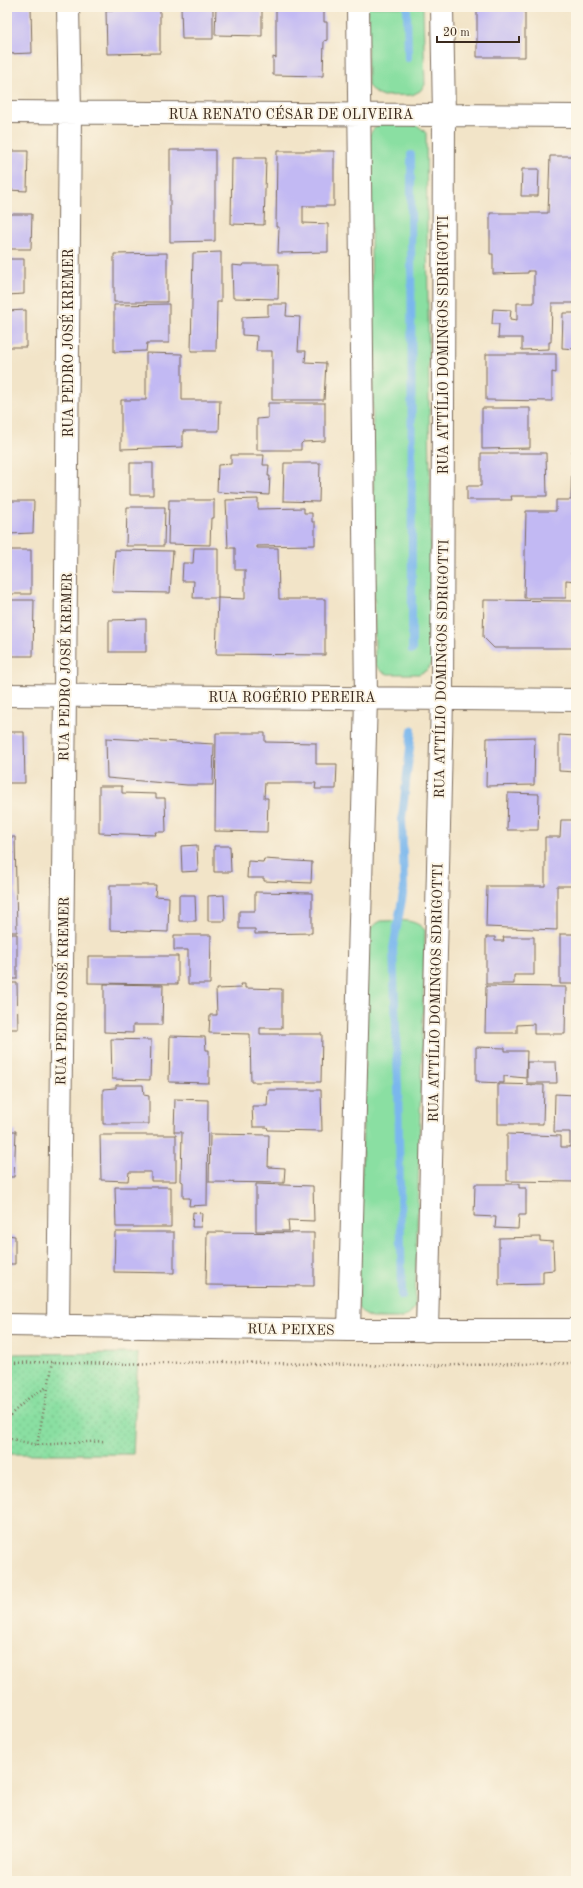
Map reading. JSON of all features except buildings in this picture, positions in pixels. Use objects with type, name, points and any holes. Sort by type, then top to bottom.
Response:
[{"type":"street","name":"RUA PEDRO JOSÉ KREMER","points":[[58,1326],[70,112],[68,7]]},
{"type":"street","points":[[349,1330],[366,698],[358,7]]},
{"type":"street","name":"RUA ATTÍLIO DOMINGOS SDRIGOTTI","points":[[427,1331],[442,699],[444,115],[442,7]]},
{"type":"street","name":"RUA RENATO CÉSAR DE OLIVEIRA","points":[[7,112],[576,116]]},
{"type":"street","name":"RUA ROGÉRIO PEREIRA","points":[[7,695],[576,700]]},
{"type":"street","name":"RUA PEIXES","points":[[7,1325],[427,1331],[576,1330]]},
{"type":"path","points":[[37,1444],[53,1362]]},
{"type":"path","points":[[7,1363],[53,1362],[111,1364],[222,1362],[405,1366],[576,1362]]},
{"type":"path","points":[[7,1418],[30,1397],[47,1387]]},
{"type":"path","points":[[7,1438],[37,1444],[104,1441]]},
{"type":"green space","points":[[367,7],[423,7],[425,85],[420,91],[412,95],[381,96],[368,86]]},
{"type":"green space","points":[[400,122],[411,124],[422,129],[426,133],[432,663],[427,670],[419,674],[388,674],[381,671],[375,664],[370,134],[375,127],[382,123]]},
{"type":"green space","points":[[381,921],[410,921],[425,930],[415,1307],[410,1314],[402,1318],[371,1318],[358,1308],[368,931]]},
{"type":"green space","points":[[138,1353],[133,1454],[7,1454],[7,1354]]},
{"type":"waterway","points":[[407,7],[408,58]]},
{"type":"waterway","points":[[411,155],[412,650]]},
{"type":"waterway","points":[[402,1296],[398,1086],[393,948],[404,889],[402,818],[412,730]]}]
